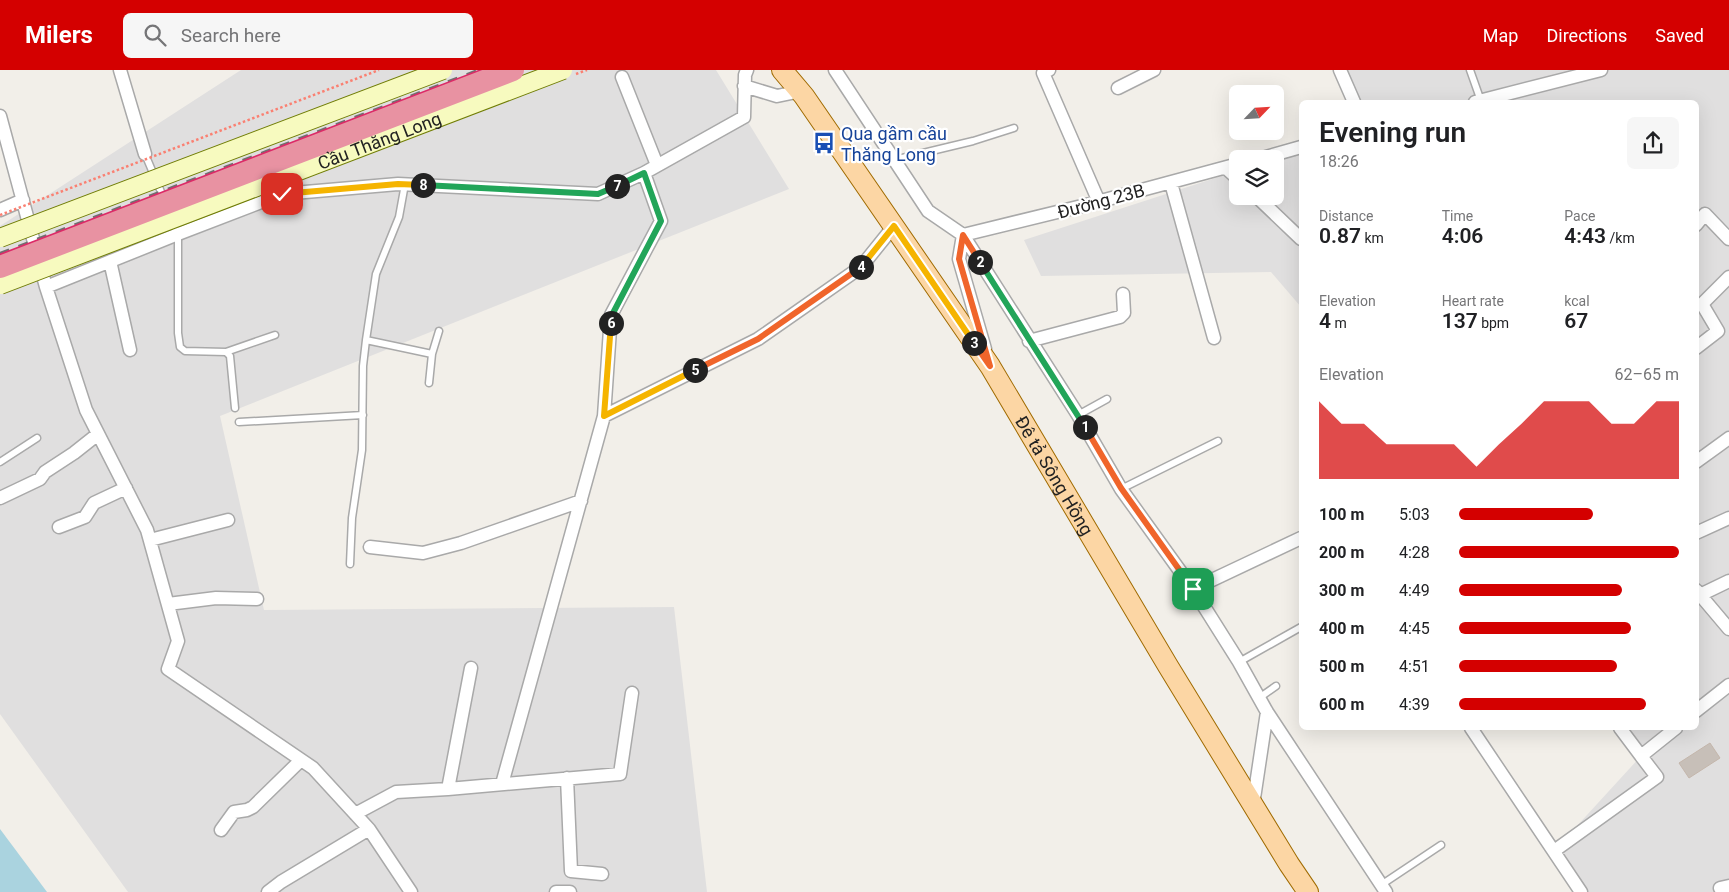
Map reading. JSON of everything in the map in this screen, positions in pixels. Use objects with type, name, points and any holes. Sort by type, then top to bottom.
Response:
[{"type":"highway","name":"Cầu Thăng Long","points":[[0,267],[513,70]]},
{"type":"main road","points":[[0,238],[444,70]]},
{"type":"main road","name":"Cầu Thăng Long","points":[[0,285],[563,70]]},
{"type":"main road","name":"Đê tả Sông Hồng","points":[[782,70],[801,91],[990,366],[1168,666],[1308,892]]},
{"type":"street","points":[[120,70],[145,154]]},
{"type":"street","points":[[46,287],[282,194],[404,184],[598,194],[644,173],[744,117],[744,86],[747,70]]},
{"type":"street","points":[[835,70],[928,210],[963,235],[1078,415],[1121,488],[1193,589],[1239,662],[1267,712],[1384,888]]},
{"type":"street","points":[[1049,70],[1043,73],[1099,202]]},
{"type":"street","points":[[1118,88],[1154,70]]},
{"type":"street","points":[[1340,70],[1353,100]]},
{"type":"street","points":[[1486,100],[1601,70]]},
{"type":"street","points":[[622,77],[657,165]]},
{"type":"street","points":[[744,86],[777,96],[801,91]]},
{"type":"street","points":[[0,116],[46,287],[86,410],[147,530],[178,641],[168,669],[313,768],[369,829],[411,892]]},
{"type":"street","points":[[1284,152],[1299,148]]},
{"type":"street","name":"Đường 23B","points":[[963,235],[1099,202],[1229,167]]},
{"type":"street","points":[[502,784],[604,416],[612,315],[661,221],[644,173]]},
{"type":"street","points":[[1171,182],[1214,338]]},
{"type":"street","points":[[0,210],[23,200]]},
{"type":"street","points":[[1265,205],[1299,237]]},
{"type":"street","points":[[1699,221],[1705,214],[1729,239]]},
{"type":"street","points":[[604,416],[758,339],[861,267],[894,226]]},
{"type":"street","points":[[963,235],[959,259],[990,366]]},
{"type":"street","points":[[110,261],[130,350]]},
{"type":"street","points":[[1699,346],[1718,331],[1702,304],[1729,278]]},
{"type":"street","points":[[1030,341],[1120,317],[1124,313],[1123,294]]},
{"type":"street","points":[[0,498],[40,479],[44,472],[74,453],[98,434]]},
{"type":"street","points":[[1699,460],[1729,438]]},
{"type":"street","points":[[59,527],[84,517],[94,503],[126,488]]},
{"type":"street","points":[[370,546],[423,553],[461,543],[580,500]]},
{"type":"street","points":[[1699,532],[1729,518]]},
{"type":"street","points":[[150,540],[228,520]]},
{"type":"street","points":[[1193,589],[1299,539]]},
{"type":"street","points":[[1699,593],[1729,581]]},
{"type":"street","points":[[1699,594],[1729,629]]},
{"type":"street","points":[[168,604],[216,598],[257,599]]},
{"type":"street","points":[[448,790],[471,668]]},
{"type":"street","points":[[1699,709],[1729,685]]},
{"type":"street","points":[[355,814],[396,792],[448,790],[620,774],[632,693]]},
{"type":"street","points":[[1253,805],[1267,712]]},
{"type":"street","points":[[1472,730],[1581,892]]},
{"type":"street","points":[[1554,851],[1657,776],[1622,730]]},
{"type":"street","points":[[1641,756],[1674,730]]},
{"type":"street","points":[[221,830],[234,812],[253,807],[301,760]]},
{"type":"street","points":[[568,778],[571,871],[602,874]]},
{"type":"street","points":[[268,892],[280,882],[369,829]]},
{"type":"street","points":[[556,892],[570,892]]},
{"type":"lane","points":[[1470,70],[1478,100]]},
{"type":"lane","points":[[894,160],[973,141],[1014,128]]},
{"type":"lane","points":[[145,154],[167,207]]},
{"type":"lane","points":[[350,564],[352,518],[362,450],[363,366],[366,340],[376,274],[399,217],[404,184]]},
{"type":"lane","points":[[171,216],[178,234],[178,333],[180,347],[185,351],[226,352],[276,335]]},
{"type":"lane","points":[[429,383],[432,354],[439,331]]},
{"type":"lane","points":[[366,340],[432,354]]},
{"type":"lane","points":[[226,352],[230,356],[235,408]]},
{"type":"lane","points":[[1078,415],[1107,399]]},
{"type":"lane","points":[[239,422],[363,415]]},
{"type":"lane","points":[[0,462],[37,438]]},
{"type":"lane","points":[[1121,488],[1218,440]]},
{"type":"lane","points":[[1239,662],[1299,628]]},
{"type":"lane","points":[[1259,698],[1276,686]]},
{"type":"lane","points":[[1384,888],[1441,845]]},
{"type":"path","points":[[0,214],[379,70]]},
{"type":"shaded area","points":[[241,70],[716,70],[789,189],[220,416],[264,610],[674,607],[707,892],[128,892],[0,714],[0,226]]},
{"type":"shaded area","points":[[1336,70],[1729,70],[1729,892],[1581,892],[1554,851],[1641,756],[1622,730],[1699,730],[1699,100],[1349,100]]},
{"type":"shaded area","points":[[1299,151],[1299,305],[1271,272],[1041,276],[1024,240],[1229,174],[1229,205],[1284,205],[1284,156]]},
{"type":"water","points":[[0,829],[47,892],[0,892]]},
{"type":"building","points":[[1710,743],[1720,758],[1689,778],[1679,763]]},
{"type":"railway","points":[[0,254],[480,70]]},
{"type":"place","name":"Qua gầm cầu Thăng Long","points":[[824,143]]},
{"type":"route","points":[[282,194],[398,184],[598,194],[644,173],[661,221],[612,315],[604,416],[758,339],[861,267],[894,226],[990,366],[959,259],[963,235],[1078,415],[1121,488],[1193,589]]}]
